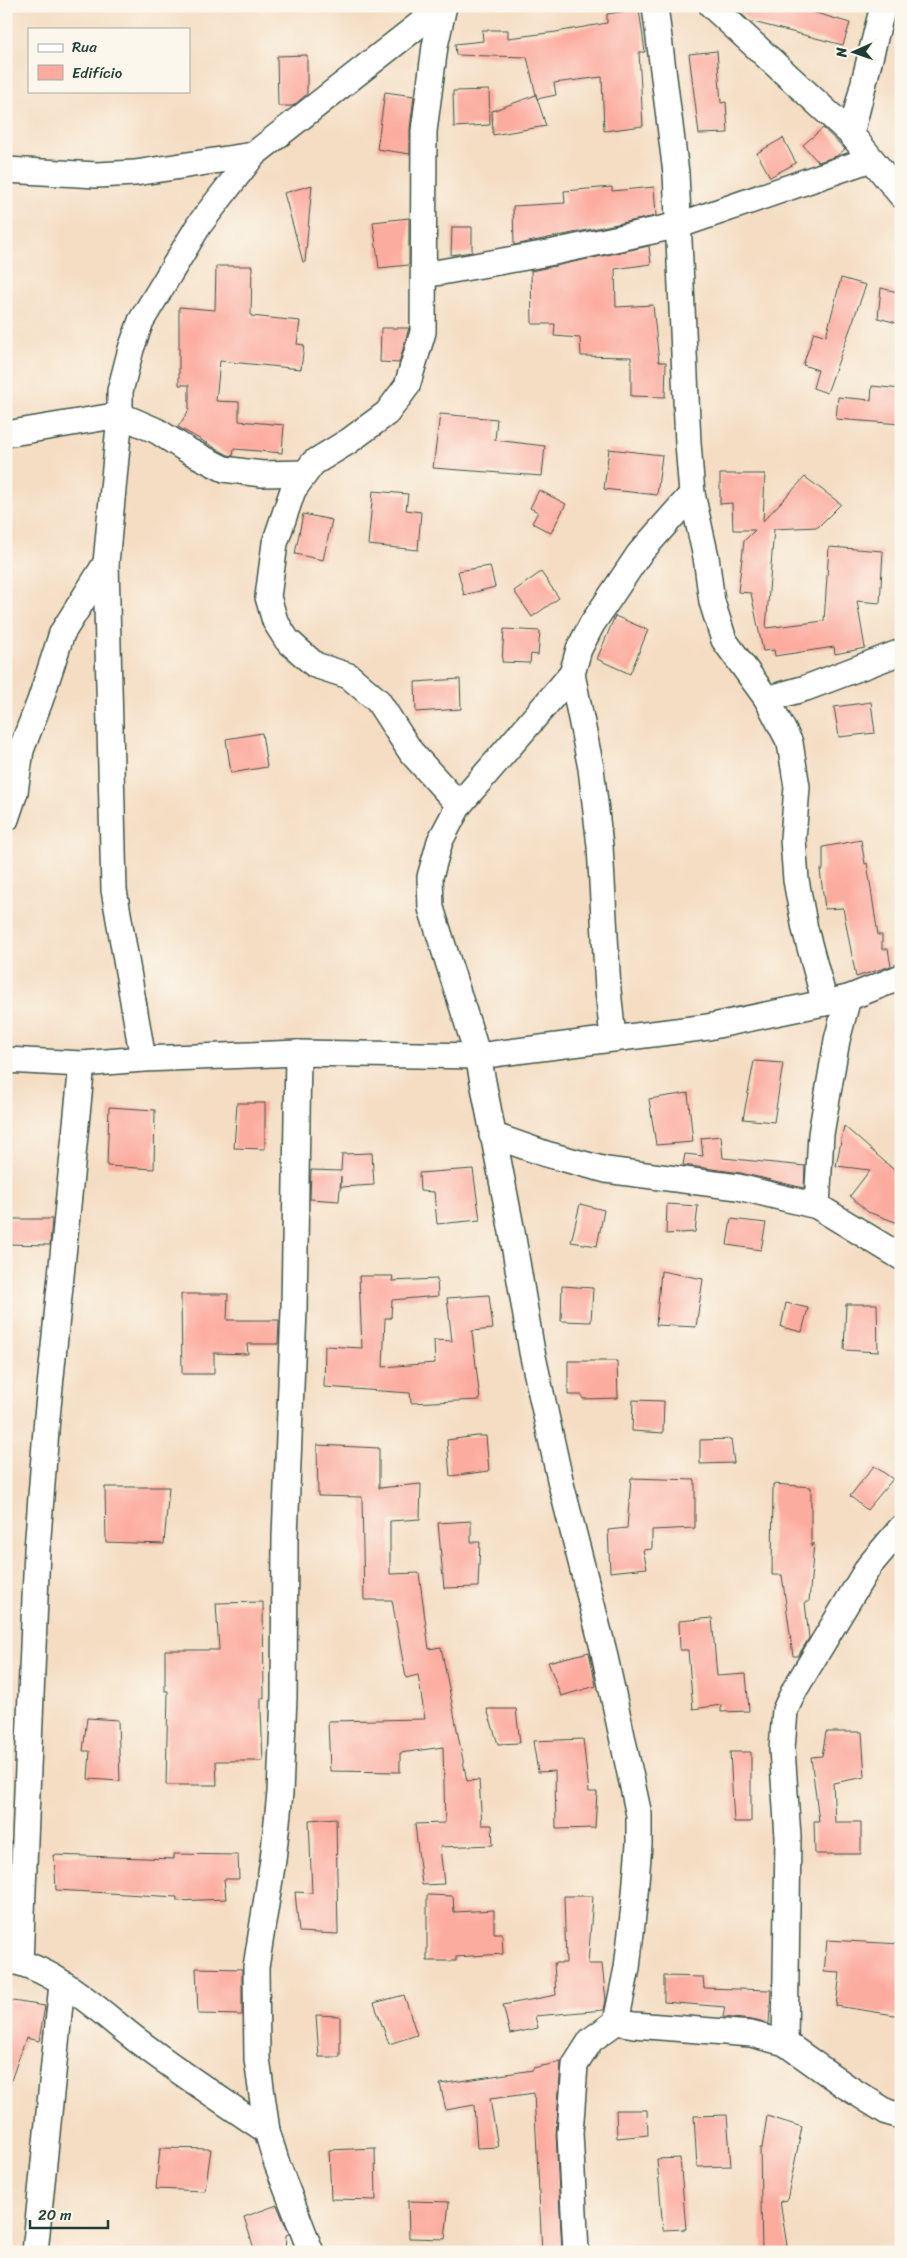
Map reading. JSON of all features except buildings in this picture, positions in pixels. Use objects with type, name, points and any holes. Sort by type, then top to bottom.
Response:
[{"type":"street","points":[[143,1059],[114,890],[106,563],[120,415],[120,391],[131,349],[142,321],[199,225],[253,155],[443,6]]},
{"type":"street","points":[[443,6],[435,46],[424,130],[423,332],[407,386],[387,413],[349,442],[313,462],[293,490],[275,543],[268,597],[275,621],[287,640],[315,665],[349,676],[378,701],[411,752],[459,805]]},
{"type":"street","points":[[655,6],[676,173],[680,225],[688,443],[692,494],[706,557],[712,602],[724,640],[767,699],[790,742],[797,787],[794,839],[796,880],[805,929],[836,1000],[838,1040],[821,1134],[817,1206]]},
{"type":"street","points":[[712,6],[850,134],[901,195]]},
{"type":"street","points":[[850,134],[883,6]]},
{"type":"street","points":[[6,170],[97,175],[135,173],[253,155]]},
{"type":"street","points":[[424,275],[554,252],[680,225],[871,159]]},
{"type":"street","points":[[6,434],[120,415],[157,431],[187,450],[224,469],[262,474],[305,473]]},
{"type":"street","points":[[576,2252],[570,2133],[575,2065],[591,2040],[616,2022],[627,1968],[634,1906],[639,1844],[639,1815],[603,1648],[557,1465],[532,1352],[512,1232],[478,1056],[431,908],[430,877],[440,842],[459,805],[572,674],[579,649],[592,624],[634,562],[692,494]]},
{"type":"street","points":[[6,819],[15,792],[13,746],[40,702],[62,634],[106,563]]},
{"type":"street","points":[[767,699],[806,688],[901,652]]},
{"type":"street","points":[[572,674],[591,768],[600,846],[608,990],[614,1038]]},
{"type":"street","points":[[6,1060],[82,1064],[143,1059],[298,1053],[478,1056],[708,1027],[836,1000],[901,977]]},
{"type":"street","points":[[298,1053],[294,1310],[285,1537],[284,1696],[280,1793],[273,1860],[256,1967],[257,2059],[267,2131],[277,2164],[310,2252]]},
{"type":"street","points":[[82,1064],[47,1417],[37,1550],[13,1961],[62,1984],[139,2042],[267,2131]]},
{"type":"street","points":[[492,1135],[546,1154],[606,1170],[726,1185],[817,1206],[901,1257]]},
{"type":"street","points":[[785,2042],[788,1837],[782,1749],[785,1710],[795,1689],[869,1566],[901,1528]]},
{"type":"street","points":[[35,2252],[62,1984]]},
{"type":"street","points":[[616,2022],[751,2034],[785,2042],[847,2087],[886,2112],[901,2116]]}]
